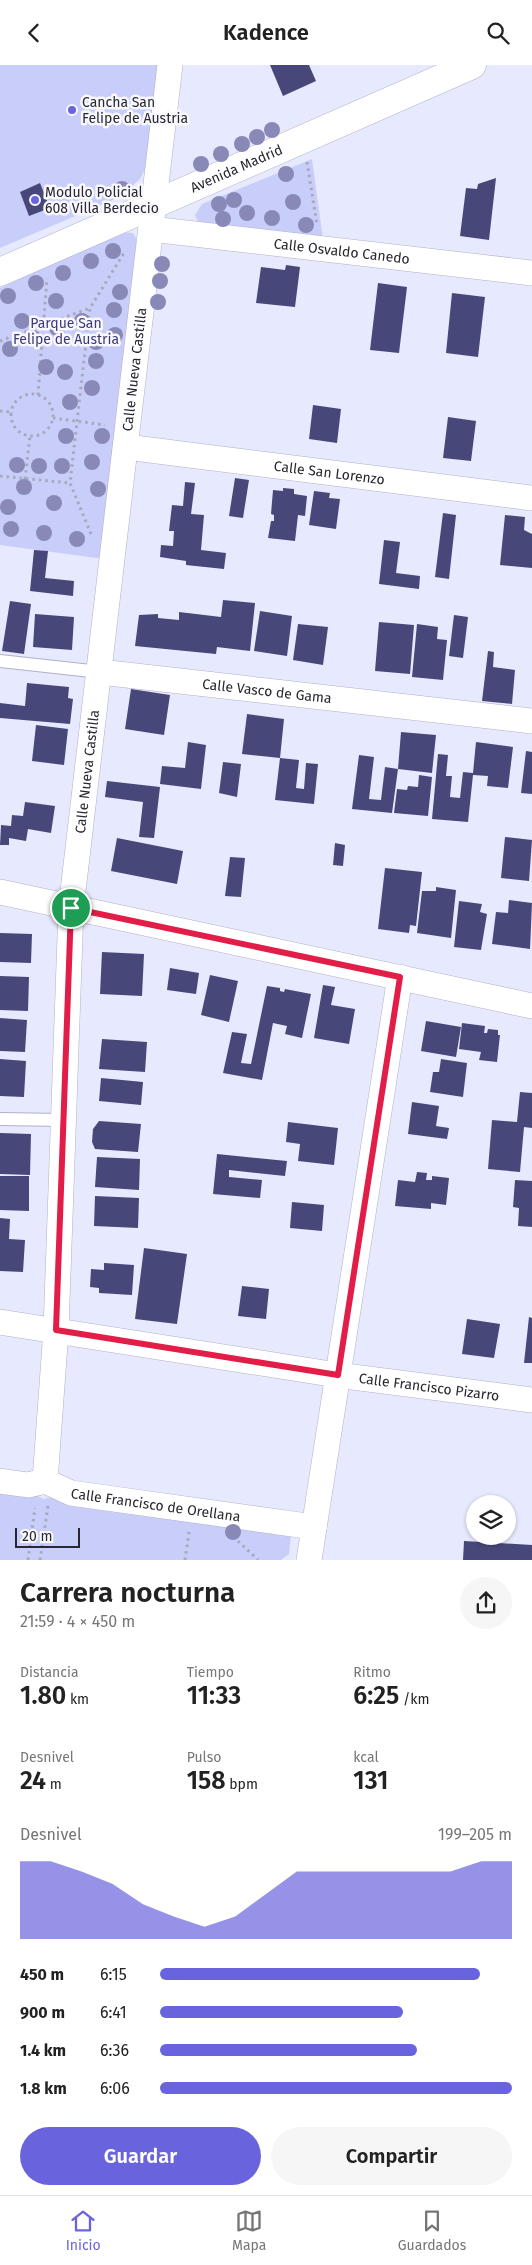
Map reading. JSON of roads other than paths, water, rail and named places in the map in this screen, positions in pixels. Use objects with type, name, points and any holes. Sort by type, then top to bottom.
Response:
[{"type":"street","name":"Calle Nueva Castilla","points":[[45,1481],[56,1330],[71,908],[170,65]]},
{"type":"street","name":"Avenida Madrid","points":[[0,272],[153,217],[472,65]]},
{"type":"street","name":"Calle Osvaldo Canedo","points":[[153,217],[532,273]]},
{"type":"street","name":"Calle San Lorenzo","points":[[126,447],[532,498]]},
{"type":"street","name":"Calle Vasco de Gama","points":[[100,672],[532,721]]},
{"type":"street","points":[[0,892],[532,1006]]},
{"type":"street","points":[[309,1560],[400,977]]},
{"type":"street","name":"Calle Francisco Pizarro","points":[[0,1322],[338,1375],[532,1400]]},
{"type":"street","points":[[0,1481],[28,1485],[45,1481]]},
{"type":"street","name":"Calle Francisco de Orellana","points":[[45,1481],[71,1493],[314,1527]]},
{"type":"lane","name":"Calle Vasco de Gama","points":[[0,661],[100,672]]},
{"type":"lane","points":[[0,1119],[64,1120]]},
{"type":"place","name":"Cancha San Felipe de Austria","points":[[72,110]]},
{"type":"place","name":"Modulo Policial 608 Villa Berdecio","points":[[35,200]]},
{"type":"park label","name":"Parque San Felipe de Austria","points":[[66,331]]}]
